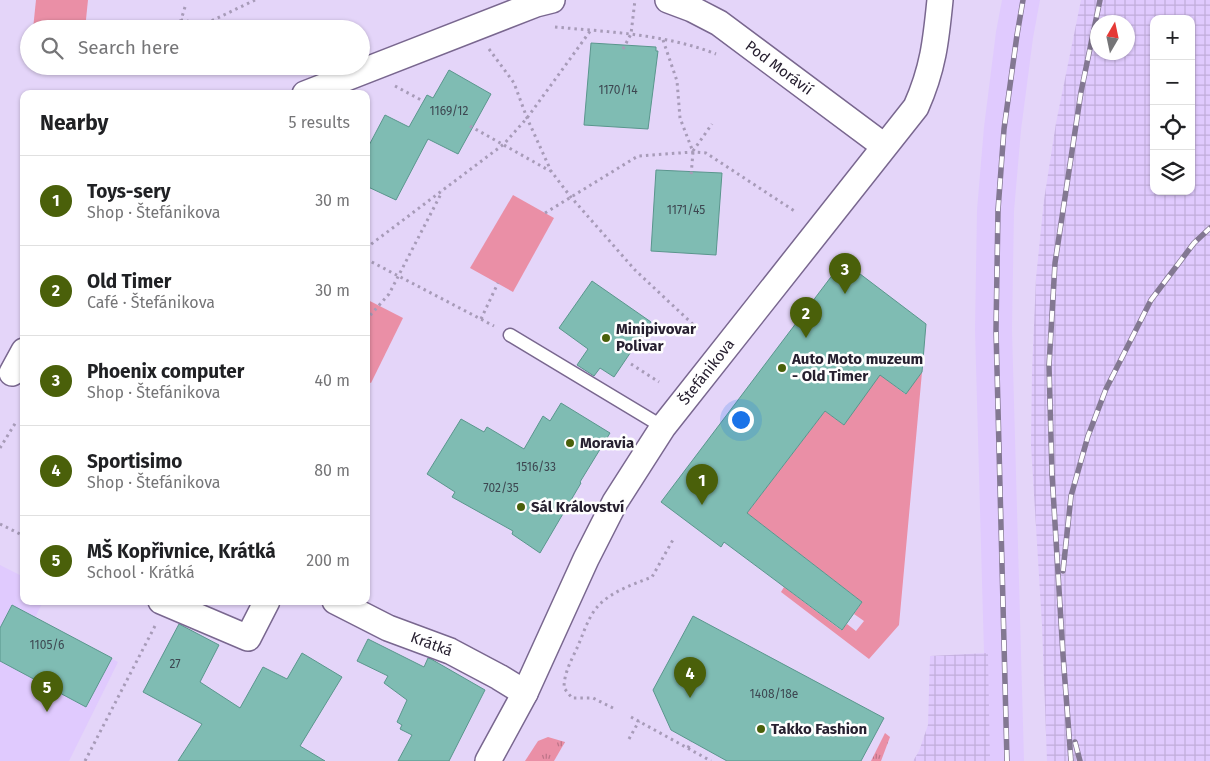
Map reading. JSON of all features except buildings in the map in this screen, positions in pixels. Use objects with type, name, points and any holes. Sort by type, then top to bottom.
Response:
[{"type":"street","points":[[370,66],[508,7],[552,0]]},
{"type":"street","name":"Pod Morávií","points":[[668,0],[692,9],[718,23],[884,146]]},
{"type":"street","name":"Štefánikova","points":[[488,761],[525,694],[586,559],[615,502],[663,427],[916,107],[927,83],[935,47],[940,0]]},
{"type":"street","points":[[314,90],[349,75]]},
{"type":"street","points":[[12,373],[20,358]]},
{"type":"street","points":[[169,605],[248,638],[265,605]]},
{"type":"street","name":"Krátká","points":[[343,605],[388,628],[450,651],[499,677],[525,694]]},
{"type":"lane","points":[[510,335],[663,427]]},
{"type":"path","points":[[213,20],[255,0]]},
{"type":"path","points":[[623,50],[631,34],[634,0]]},
{"type":"path","points":[[181,20],[185,7]]},
{"type":"path","points":[[547,26],[662,39],[692,44],[718,54]]},
{"type":"path","points":[[370,245],[504,144],[527,118],[592,30]]},
{"type":"path","points":[[662,39],[677,81],[680,118],[693,152],[691,176]]},
{"type":"path","points":[[486,44],[514,83],[527,118],[551,171],[570,196],[635,270],[698,329]]},
{"type":"path","points":[[388,81],[423,101]]},
{"type":"path","points":[[693,152],[712,124]]},
{"type":"path","points":[[470,126],[551,171]]},
{"type":"path","points":[[544,213],[638,156],[693,152],[706,153],[796,212]]},
{"type":"path","points":[[370,315],[389,294],[400,276],[442,190]]},
{"type":"path","points":[[370,261],[510,335]]},
{"type":"path","points":[[481,319],[498,284]]},
{"type":"path","points":[[631,364],[660,382]]},
{"type":"path","points":[[0,448],[16,422]]},
{"type":"path","points":[[0,524],[20,534]]},
{"type":"path","points":[[613,708],[593,698],[572,698],[564,688],[566,674],[597,607],[626,587],[652,577],[674,538]]},
{"type":"path","points":[[85,761],[163,605]]},
{"type":"path","points":[[631,717],[711,761]]},
{"type":"path","points":[[629,739],[639,721]]},
{"type":"path","points":[[688,748],[691,742]]},
{"type":"shaded area","points":[[1002,0],[1040,0],[1021,130],[1014,211],[1012,330],[1024,761],[987,761],[975,330],[977,210],[984,127]]},
{"type":"shaded area","points":[[1081,0],[1210,0],[1210,761],[1047,761],[1042,625],[1031,445],[1036,278],[1044,200],[1056,123]]},
{"type":"shaded area","points":[[0,565],[20,575],[20,605],[41,605],[35,618],[118,662],[69,761],[0,761]]},
{"type":"shaded area","points":[[988,653],[990,761],[913,761],[919,751],[928,725],[930,656]]},
{"type":"green space","points":[[36,0],[88,0],[86,20],[34,20]]},
{"type":"green space","points":[[513,195],[554,218],[513,292],[470,268]]},
{"type":"green space","points":[[370,301],[403,318],[370,383]]},
{"type":"green space","points":[[865,363],[905,394],[922,372],[899,625],[869,659],[781,592],[784,587],[841,630],[847,624],[856,631],[864,621],[854,614],[862,602],[747,513],[825,411],[844,425]]},
{"type":"green space","points":[[885,733],[890,737],[881,761],[871,761]]},
{"type":"green space","points":[[548,737],[565,742],[554,761],[525,761],[538,741]]},
{"type":"railway","points":[[1007,761],[996,330],[998,210],[1004,129],[1023,0]]},
{"type":"railway","points":[[1071,761],[1052,474],[1049,366],[1055,263],[1081,92],[1100,0]]},
{"type":"railway","points":[[1063,571],[1071,496],[1088,436],[1106,389],[1151,300],[1194,243],[1210,228]]},
{"type":"railway","points":[[1075,742],[1080,761]]},
{"type":"place","name":"Phoenix computer","points":[[845,294]]},
{"type":"place","name":"Minipivovar Polivar","points":[[606,338]]},
{"type":"place","name":"Old Timer","points":[[806,338]]},
{"type":"place","name":"Auto Moto muzeum - Old Timer","points":[[782,368]]},
{"type":"place","name":"Moravia","points":[[570,443]]},
{"type":"place","name":"Toys-sery","points":[[702,505]]},
{"type":"place","name":"Sál Království","points":[[521,507]]},
{"type":"place","name":"Sportisimo","points":[[690,698]]},
{"type":"place","name":"MŠ Kopřivnice, Krátká","points":[[47,712]]},
{"type":"place","name":"Takko Fashion","points":[[761,729]]}]
